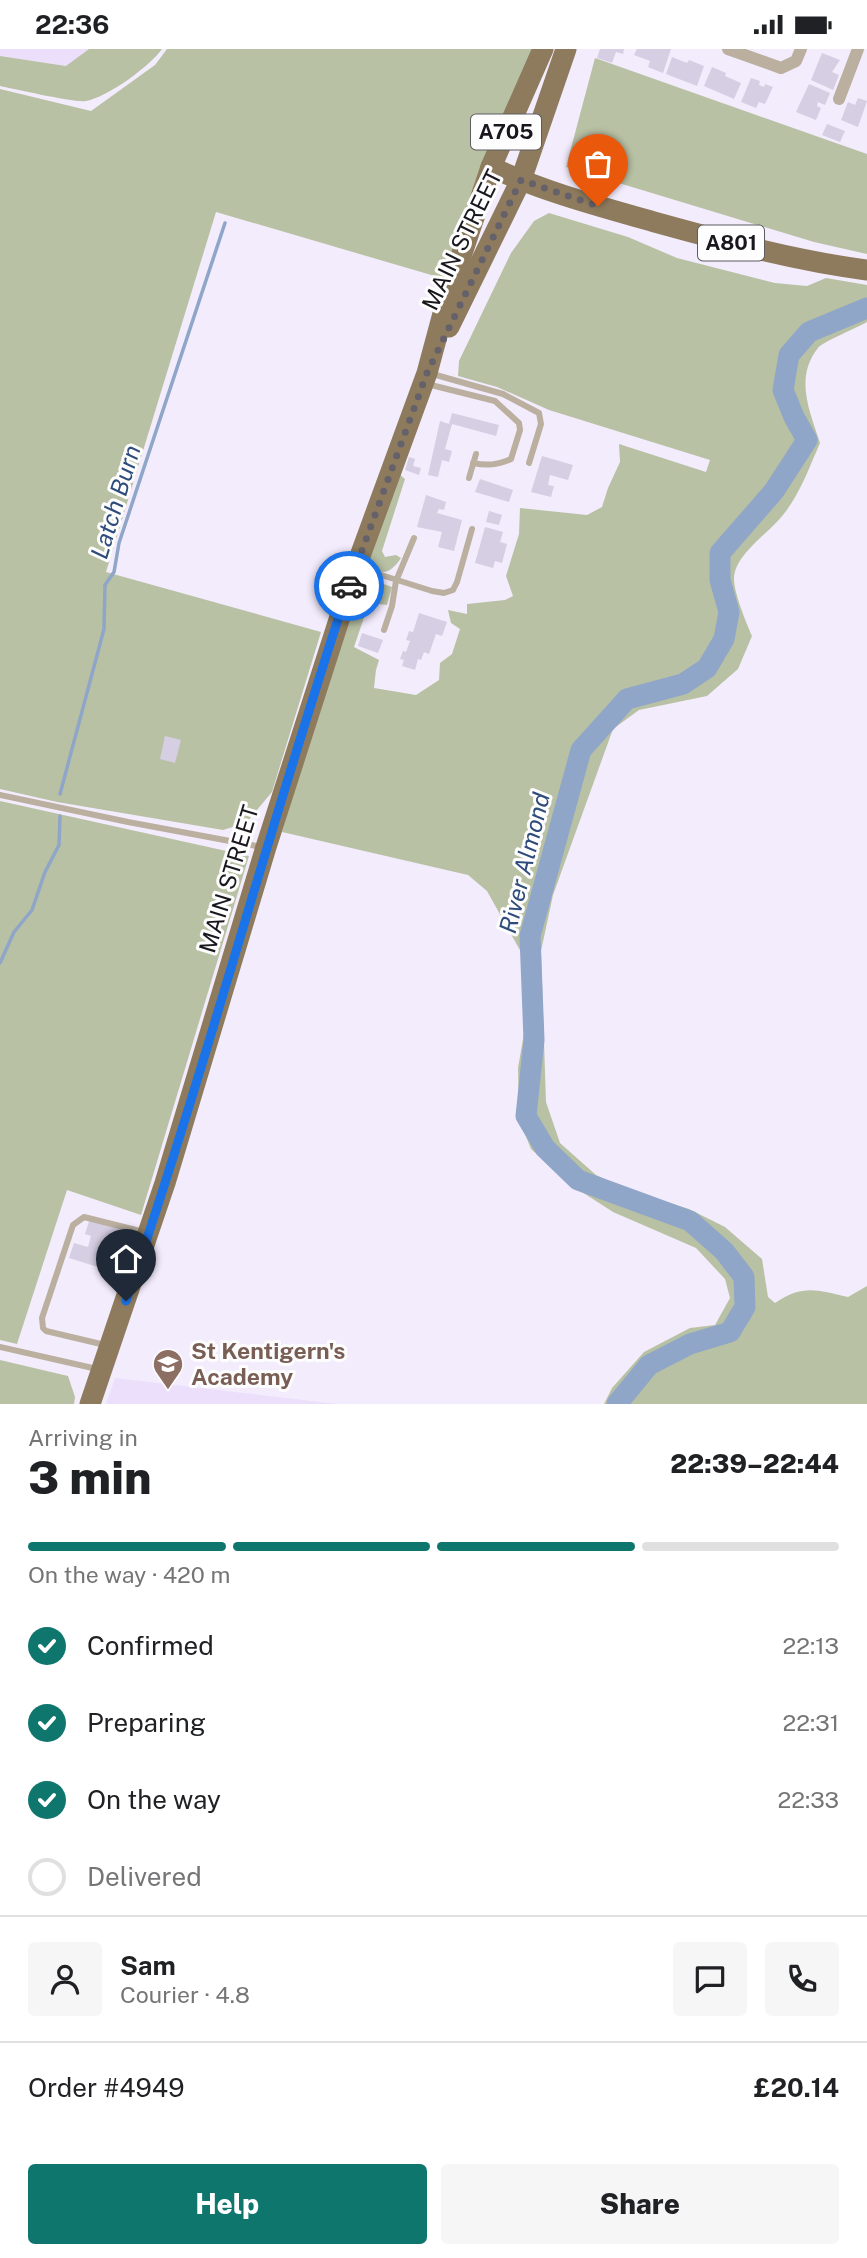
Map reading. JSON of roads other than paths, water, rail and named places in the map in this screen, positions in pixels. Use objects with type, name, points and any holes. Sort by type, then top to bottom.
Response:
[{"type":"main road","name":"MAIN STREET","points":[[425,378],[448,295],[475,218],[506,173],[543,49]]},
{"type":"main road","name":"MAIN STREET","points":[[90,1404],[149,1233],[266,847],[356,567],[425,378],[506,173],[566,49]]},
{"type":"main road","name":"A801","points":[[506,173],[598,206],[722,240],[818,264],[867,270]]},
{"type":"street","points":[[728,49],[781,68],[796,61],[801,49]]},
{"type":"street","points":[[839,99],[858,49]]},
{"type":"lane","points":[[425,378],[495,401],[519,423],[520,430],[511,459],[486,466],[473,463]]},
{"type":"lane","points":[[425,378],[503,394],[539,413],[541,424],[529,463]]},
{"type":"lane","points":[[469,478],[476,454]]},
{"type":"lane","points":[[356,567],[444,593],[453,590],[457,582],[472,529]]},
{"type":"lane","points":[[384,630],[396,591],[396,581],[414,538]]},
{"type":"lane","points":[[0,795],[266,847]]},
{"type":"lane","points":[[110,1346],[46,1331],[43,1328],[42,1318],[73,1224],[84,1217],[149,1233]]},
{"type":"lane","points":[[0,1347],[102,1370]]},
{"type":"waterway","name":"Latch Burn","points":[[60,794],[104,629],[105,585],[114,572],[119,543],[225,223]]},
{"type":"waterway","name":"River Almond","points":[[617,1404],[649,1365],[690,1344],[730,1332],[745,1307],[744,1277],[724,1251],[690,1221],[578,1180],[545,1148],[526,1116],[534,1040],[530,936],[581,750],[627,699],[683,684],[707,668],[724,639],[729,612],[720,580],[720,553],[774,491],[807,440],[783,390],[789,355],[809,332],[867,308]]},
{"type":"waterway","name":"Latch Burn","points":[[0,963],[14,932],[32,910],[45,872],[59,845],[60,816]]},
{"type":"place","name":"St Kentigern's Academy","points":[[168,1391]]}]
